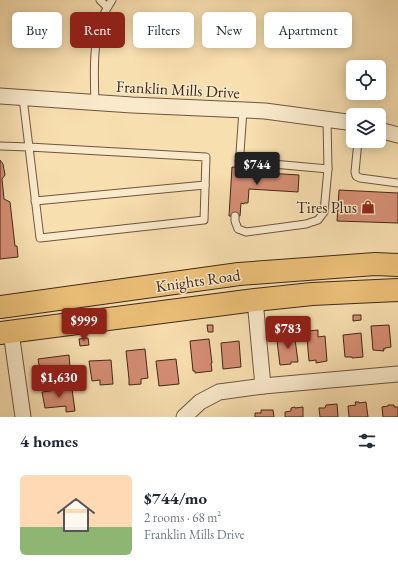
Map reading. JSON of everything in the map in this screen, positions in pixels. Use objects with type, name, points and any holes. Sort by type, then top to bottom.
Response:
[{"type":"main road","name":"Knights Road","points":[[0,308],[236,275],[375,264],[398,265]]},
{"type":"main road","points":[[236,275],[248,301]]},
{"type":"main road","name":"Knights Road","points":[[5,332],[312,294],[398,290]]},
{"type":"street","name":"Franklin Mills Drive","points":[[0,96],[139,106],[243,110],[346,123]]},
{"type":"street","points":[[386,132],[398,135]]},
{"type":"street","points":[[248,301],[263,386]]},
{"type":"street","points":[[5,332],[23,417]]},
{"type":"street","points":[[184,417],[200,402],[219,392],[263,386],[398,374]]},
{"type":"lane","points":[[100,0],[107,7]]},
{"type":"lane","points":[[95,103],[94,65],[98,31],[107,7],[112,0]]},
{"type":"lane","points":[[0,146],[29,147],[206,157],[204,220],[40,238],[35,200],[29,147],[23,98]]},
{"type":"lane","points":[[243,110],[239,164],[328,169]]},
{"type":"lane","points":[[235,216],[234,222],[238,229],[246,232],[306,224],[318,220],[324,212],[328,169],[327,120]]},
{"type":"lane","points":[[357,148],[356,176],[360,178],[398,183]]},
{"type":"lane","points":[[35,200],[205,185]]},
{"type":"building","points":[[0,160],[3,164],[5,175],[2,179],[4,199],[10,202],[15,246],[17,246],[18,257],[0,259]]},
{"type":"building","points":[[232,167],[250,169],[250,172],[299,175],[298,192],[249,189],[248,203],[241,203],[240,216],[229,216]]},
{"type":"building","name":"Tires Plus","points":[[339,190],[398,193],[398,223],[337,221]]},
{"type":"building","points":[[353,315],[361,315],[361,320],[353,321]]},
{"type":"building","points":[[207,325],[213,325],[213,332],[208,332]]},
{"type":"building","points":[[389,325],[391,347],[383,349],[384,351],[373,350],[371,326]]},
{"type":"building","points":[[318,330],[318,337],[325,336],[327,361],[316,363],[316,360],[309,361],[307,338],[308,331]]},
{"type":"building","points":[[294,333],[298,362],[280,365],[277,341],[285,340],[284,334]]},
{"type":"building","points":[[361,333],[363,357],[345,357],[343,335]]},
{"type":"building","points":[[88,338],[89,345],[80,346],[79,339]]},
{"type":"building","points":[[209,339],[212,371],[195,373],[195,371],[193,371],[190,341]]},
{"type":"building","points":[[239,341],[241,367],[223,369],[221,343]]},
{"type":"building","points":[[145,349],[148,378],[141,379],[141,384],[129,385],[126,351]]},
{"type":"building","points":[[69,355],[70,367],[62,368],[63,373],[41,376],[38,359]]},
{"type":"building","points":[[176,359],[179,384],[159,386],[156,361]]},
{"type":"building","points":[[111,360],[113,384],[100,385],[100,380],[92,381],[89,361]]},
{"type":"building","points":[[82,379],[83,384],[74,385],[74,380]]},
{"type":"building","points":[[72,389],[75,411],[66,412],[66,406],[45,408],[42,392]]},
{"type":"building","points":[[355,402],[366,402],[368,417],[349,417],[348,406],[356,405]]},
{"type":"building","points":[[337,404],[338,417],[320,417],[319,408],[325,408],[326,405]]},
{"type":"building","points":[[388,405],[398,407],[398,417],[383,417],[382,407]]},
{"type":"building","points":[[303,407],[303,417],[285,417],[285,412],[291,411],[291,408]]},
{"type":"building","points":[[261,410],[273,410],[274,417],[255,417],[255,413],[261,413]]},
{"type":"place","name":"Tires Plus","points":[[368,207]]}]
